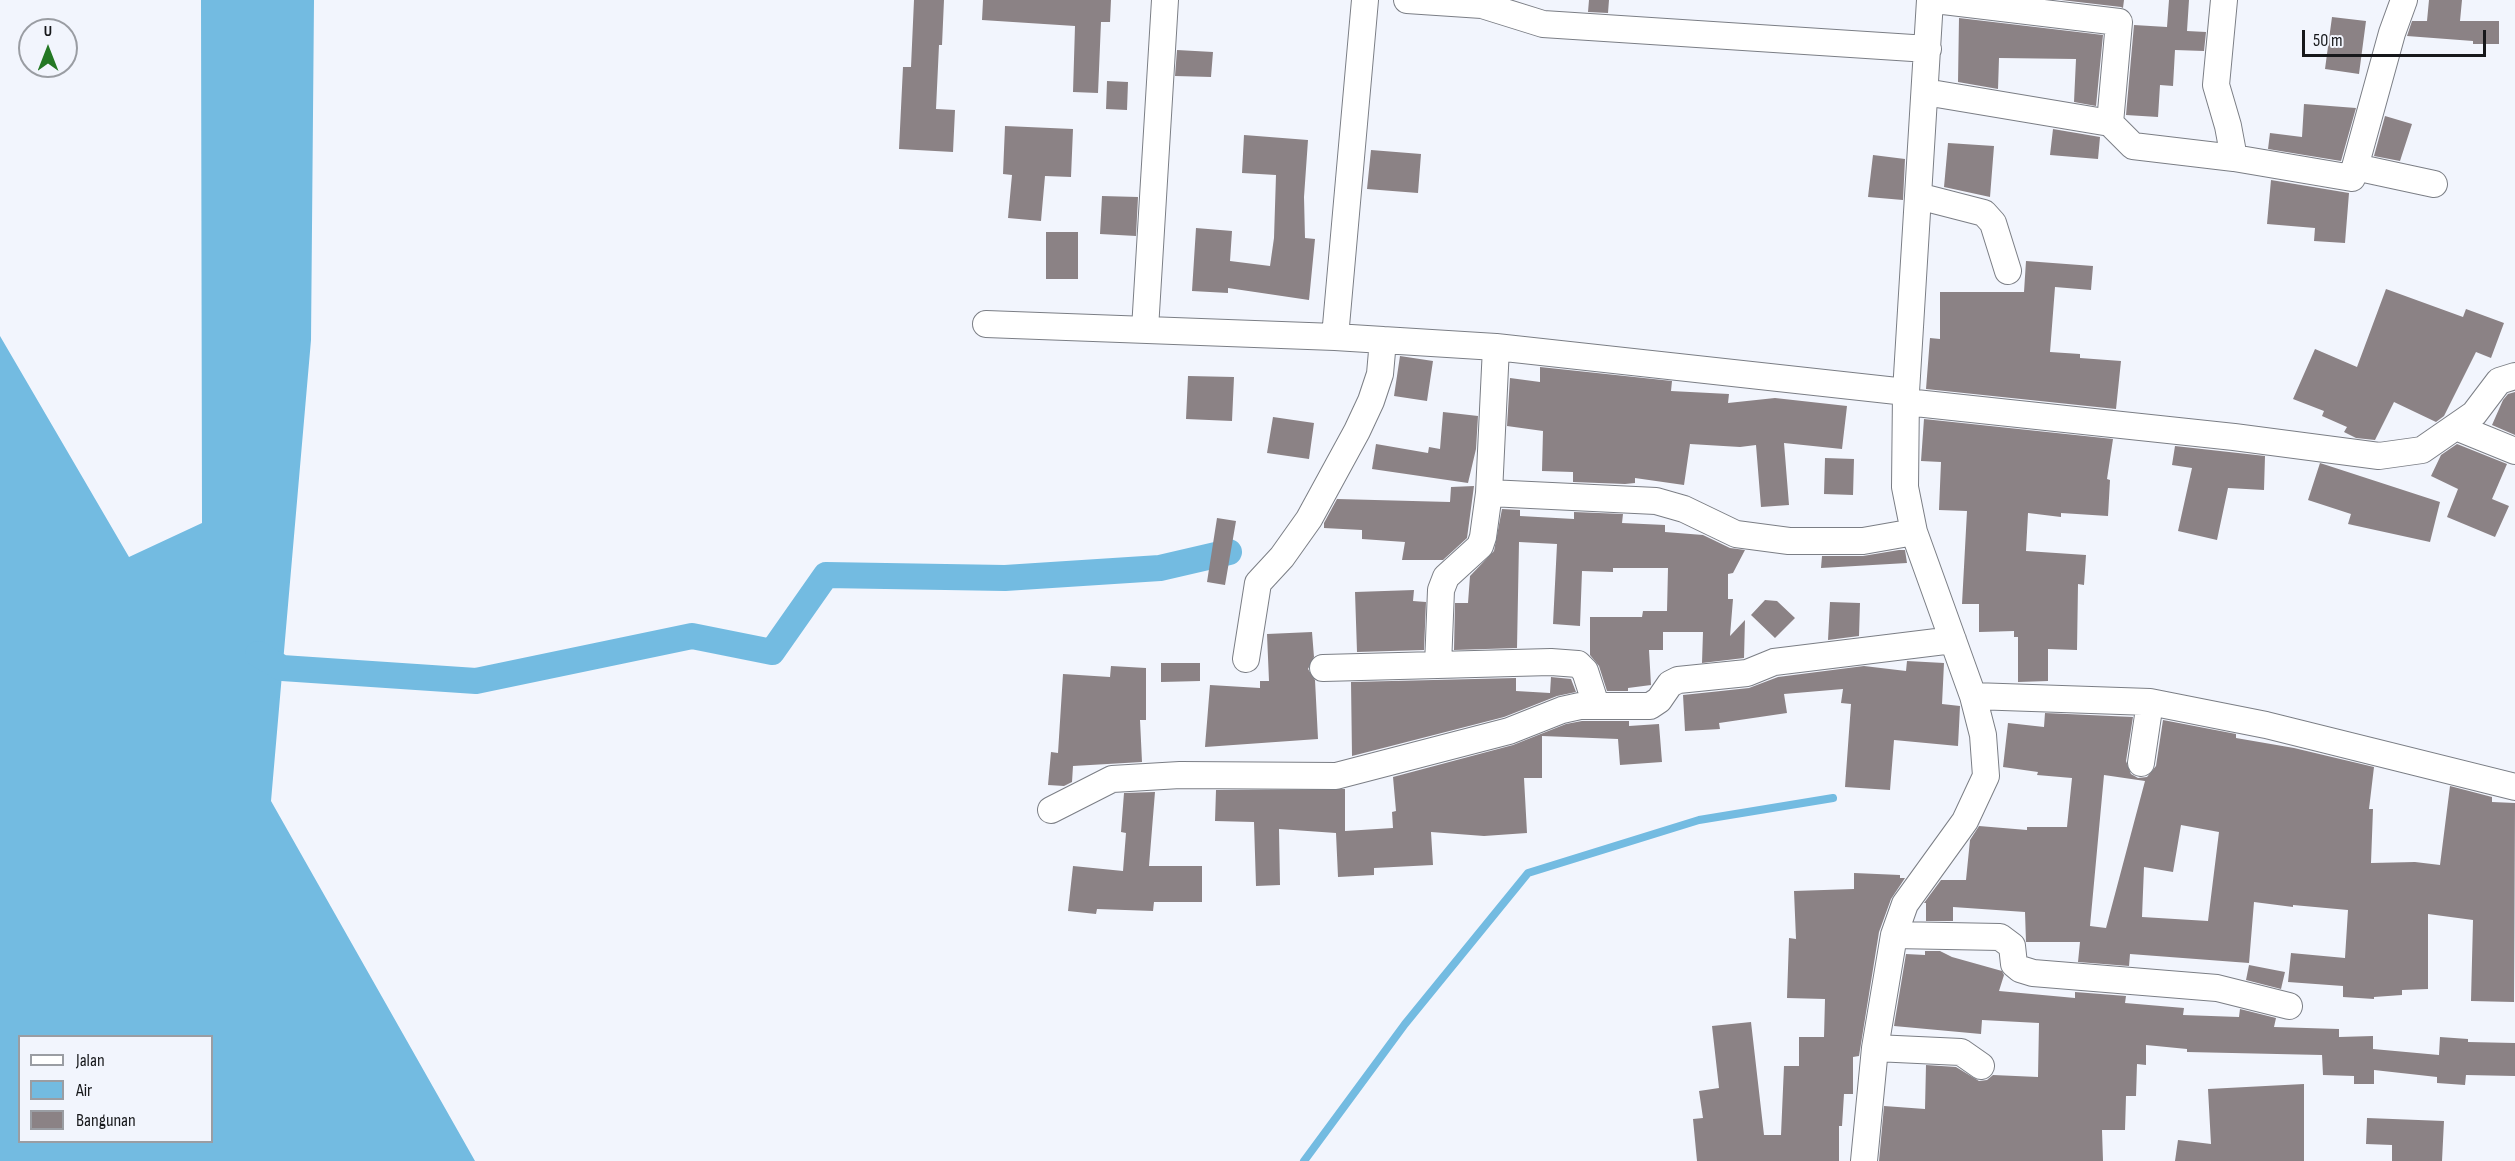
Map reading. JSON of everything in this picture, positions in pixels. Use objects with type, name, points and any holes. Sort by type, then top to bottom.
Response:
[{"type":"street","points":[[1145,329],[1165,0]]},
{"type":"street","points":[[1335,337],[1365,0]]},
{"type":"street","points":[[1407,0],[1482,5],[1543,24],[1928,49]]},
{"type":"street","points":[[1864,1161],[1875,1048],[1894,935],[1905,904],[1965,821],[1986,776],[1983,735],[1973,696],[1914,532],[1905,487],[1906,397],[1932,0],[2052,7],[2119,22],[2110,123]]},
{"type":"street","points":[[2224,0],[2216,85],[2228,126],[2234,158]]},
{"type":"street","points":[[1925,92],[2110,123],[2133,146],[2234,158],[2352,178],[2389,42],[2404,0]]},
{"type":"street","points":[[2355,167],[2434,184]]},
{"type":"street","points":[[1918,196],[1984,213],[1993,223],[2008,271]]},
{"type":"street","points":[[986,324],[1335,337],[1496,347],[2379,456],[2422,450],[2474,414],[2499,381],[2515,376]]},
{"type":"street","points":[[1246,659],[1258,583],[1282,557],[1309,519],[1357,431],[1380,374],[1383,340]]},
{"type":"street","points":[[1438,665],[1441,590],[1446,577],[1480,546],[1489,493],[1496,347]]},
{"type":"street","points":[[2456,427],[2515,451]]},
{"type":"street","points":[[1489,493],[1656,501],[1684,509],[1736,534],[1789,541],[1863,541],[1914,532]]},
{"type":"street","points":[[1051,810],[1112,779],[1180,775],[1336,776],[1509,731],[1563,711],[1596,705],[1650,706],[1659,700],[1670,684],[1678,680],[1735,675],[1774,662],[1953,640]]},
{"type":"street","points":[[1323,668],[1551,662],[1578,664],[1585,671],[1596,705]]},
{"type":"street","points":[[1973,696],[2150,702],[2266,725],[2515,788]]},
{"type":"street","points":[[2141,763],[2150,702]]},
{"type":"street","points":[[1894,935],[2000,937],[2012,946],[2014,964],[2020,969],[2033,973],[2217,988],[2289,1006]]},
{"type":"street","points":[[1875,1048],[1961,1052],[1981,1066]]},
{"type":"water","points":[[201,0],[314,0],[311,340],[271,801],[475,1161],[0,1161],[0,336],[129,557],[202,523]]},
{"type":"building","points":[[914,0],[944,0],[936,109],[955,110],[953,152],[899,149],[903,67],[911,67]]},
{"type":"building","points":[[983,0],[1111,0],[1110,22],[1101,22],[1098,93],[1073,92],[1075,26],[982,20]]},
{"type":"building","points":[[1589,0],[1609,0],[1608,13],[1588,12]]},
{"type":"building","points":[[2061,0],[2124,0],[2123,8]]},
{"type":"building","points":[[2169,0],[2189,0],[2187,31],[2206,32],[2204,51],[2175,50],[2173,86],[2160,85],[2158,117],[2126,115],[2134,25],[2167,27]]},
{"type":"building","points":[[2429,0],[2462,0],[2460,21],[2499,21],[2499,44],[2473,44],[2473,41],[2407,36],[2412,21],[2427,21]]},
{"type":"building","points":[[2332,17],[2366,21],[2359,74],[2325,69]]},
{"type":"building","points":[[1959,18],[2103,35],[2096,106],[2074,102],[2076,59],[1999,58],[1998,89],[1958,82]]},
{"type":"building","points":[[1177,50],[1213,52],[1211,77],[1175,76]]},
{"type":"building","points":[[1107,81],[1128,82],[1127,110],[1106,109]]},
{"type":"building","points":[[2304,104],[2356,108],[2341,161],[2268,149],[2270,133],[2302,137]]},
{"type":"building","points":[[2385,116],[2412,124],[2400,161],[2374,156]]},
{"type":"building","points":[[1005,126],[1073,129],[1071,177],[1045,176],[1041,221],[1008,218],[1012,175],[1003,174]]},
{"type":"building","points":[[2053,129],[2100,137],[2098,159],[2050,155]]},
{"type":"building","points":[[1244,135],[1308,140],[1304,197],[1305,238],[1315,239],[1309,300],[1228,288],[1228,293],[1192,291],[1196,228],[1232,231],[1230,261],[1270,266],[1274,238],[1276,175],[1242,173]]},
{"type":"building","points":[[1948,143],[1994,146],[1990,197],[1944,187]]},
{"type":"building","points":[[1371,150],[1421,154],[1418,193],[1367,189]]},
{"type":"building","points":[[1873,155],[1905,159],[1903,200],[1868,197]]},
{"type":"building","points":[[2271,180],[2349,193],[2345,243],[2314,241],[2315,228],[2267,224]]},
{"type":"building","points":[[1102,196],[1138,197],[1136,236],[1100,234]]},
{"type":"building","points":[[1046,232],[1078,232],[1078,279],[1046,279]]},
{"type":"building","points":[[2026,261],[2093,266],[2091,290],[2055,287],[2050,352],[2080,354],[2080,358],[2121,361],[2116,409],[1926,389],[1930,338],[1940,339],[1940,292],[2024,292]]},
{"type":"building","points":[[2386,289],[2463,317],[2466,309],[2504,323],[2491,358],[2476,352],[2444,416],[2436,422],[2394,402],[2375,440],[2356,438],[2344,432],[2347,427],[2322,416],[2324,411],[2293,399],[2315,349],[2357,367]]},
{"type":"building","points":[[1400,356],[1433,361],[1427,401],[1394,396]]},
{"type":"building","points":[[1540,367],[1672,381],[1671,391],[1729,394],[1728,403],[1775,398],[1847,406],[1842,449],[1784,443],[1789,505],[1761,507],[1756,445],[1740,447],[1690,444],[1684,485],[1635,478],[1635,483],[1625,484],[1573,482],[1573,472],[1542,471],[1543,431],[1507,426],[1510,378],[1540,382]]},
{"type":"building","points":[[1188,376],[1234,377],[1232,421],[1186,419]]},
{"type":"building","points":[[2515,392],[2515,435],[2492,425],[2503,400],[2508,394]]},
{"type":"building","points":[[1443,412],[1478,416],[1476,449],[1468,483],[1372,469],[1376,444],[1428,453],[1429,447],[1440,449]]},
{"type":"building","points":[[1273,417],[1314,423],[1309,459],[1267,453]]},
{"type":"building","points":[[1924,419],[2113,439],[2107,479],[2110,480],[2108,516],[2061,513],[2061,517],[2028,513],[2026,551],[2086,555],[2084,585],[2078,584],[2077,650],[2048,649],[2048,681],[2018,682],[2018,637],[2014,637],[2014,631],[1979,632],[1979,604],[1962,604],[1967,511],[1939,510],[1941,462],[1921,461]]},
{"type":"building","points":[[2457,444],[2507,464],[2492,499],[2509,506],[2495,537],[2447,517],[2458,489],[2431,476],[2441,455]]},
{"type":"building","points":[[2175,446],[2265,456],[2264,490],[2228,488],[2217,540],[2178,531],[2192,468],[2172,465]]},
{"type":"building","points":[[1825,458],[1854,459],[1853,495],[1824,494]]},
{"type":"building","points":[[2320,463],[2440,502],[2430,542],[2348,524],[2351,514],[2308,500]]},
{"type":"building","points":[[1474,486],[1467,538],[1443,560],[1402,560],[1405,542],[1362,539],[1362,530],[1324,528],[1324,523],[1337,499],[1450,502],[1451,487]]},
{"type":"building","points":[[1502,509],[1520,510],[1520,516],[1574,519],[1574,512],[1623,514],[1622,523],[1665,525],[1665,532],[1703,535],[1730,548],[1745,550],[1733,573],[1728,574],[1728,599],[1733,599],[1730,636],[1745,620],[1744,658],[1702,663],[1703,632],[1663,632],[1663,650],[1649,650],[1651,685],[1628,688],[1628,691],[1607,691],[1599,666],[1590,655],[1590,617],[1642,617],[1643,611],[1667,611],[1668,568],[1613,568],[1613,572],[1582,571],[1580,626],[1553,624],[1557,544],[1519,542],[1517,648],[1454,650],[1455,603],[1468,603],[1470,576],[1494,551]]},
{"type":"building","points":[[1217,518],[1236,521],[1225,585],[1207,582]]},
{"type":"building","points":[[1905,550],[1907,563],[1821,568],[1822,556],[1863,556]]},
{"type":"building","points":[[1414,590],[1413,601],[1426,602],[1424,650],[1357,652],[1355,592]]},
{"type":"building","points":[[1765,600],[1777,601],[1795,618],[1775,638],[1751,615]]},
{"type":"building","points":[[1830,602],[1860,603],[1859,636],[1828,640]]},
{"type":"building","points":[[1312,632],[1314,657],[1308,669],[1315,680],[1318,739],[1205,747],[1210,685],[1260,688],[1260,681],[1269,681],[1267,634]]},
{"type":"building","points":[[1907,661],[1944,663],[1942,704],[1960,706],[1958,746],[1894,740],[1890,790],[1845,787],[1851,704],[1841,703],[1843,689],[1784,694],[1787,713],[1719,723],[1720,729],[1685,731],[1683,695],[1749,688],[1778,677],[1864,666],[1906,671]]},
{"type":"building","points":[[1161,663],[1200,663],[1200,681],[1161,682]]},
{"type":"building","points":[[1111,666],[1146,668],[1146,720],[1140,720],[1142,762],[1073,766],[1072,782],[1064,786],[1048,785],[1051,752],[1058,753],[1063,674],[1110,677]]},
{"type":"building","points":[[1551,677],[1571,679],[1576,692],[1557,696],[1504,717],[1352,756],[1351,682],[1516,678],[1516,691],[1550,693]]},
{"type":"building","points":[[2045,713],[2133,717],[2126,761],[2131,774],[2138,778],[2147,777],[2156,766],[2163,720],[2236,734],[2236,738],[2294,748],[2374,767],[2369,809],[2373,809],[2371,863],[2415,862],[2440,865],[2450,786],[2492,797],[2492,802],[2515,803],[2514,1002],[2471,1001],[2473,920],[2428,914],[2428,989],[2402,990],[2402,995],[2374,997],[2374,999],[2343,997],[2343,986],[2288,982],[2291,953],[2345,958],[2348,910],[2254,902],[2249,963],[2130,954],[2129,966],[2078,962],[2080,942],[2026,942],[2025,912],[1953,907],[1953,921],[1926,921],[1926,903],[1924,903],[1941,880],[1966,880],[1970,840],[1979,826],[2027,830],[2027,827],[2067,827],[2072,778],[2037,775],[2038,772],[2003,767],[2008,723],[2044,727]],"holes":[[[2104,775],[2145,781],[2106,928],[2090,926]],[[2181,825],[2219,832],[2208,921],[2142,917],[2144,867],[2173,872]]]},
{"type":"building","points":[[1582,721],[1629,721],[1629,726],[1659,724],[1662,762],[1620,765],[1618,739],[1542,736],[1542,778],[1524,778],[1527,833],[1484,836],[1431,832],[1433,865],[1374,868],[1374,875],[1338,877],[1336,833],[1279,829],[1280,885],[1256,886],[1254,822],[1215,821],[1216,790],[1345,789],[1345,831],[1393,828],[1392,812],[1396,811],[1393,777],[1513,745],[1566,724]]},
{"type":"building","points":[[1155,792],[1149,866],[1202,866],[1202,902],[1154,902],[1153,911],[1097,909],[1096,914],[1068,911],[1073,866],[1123,871],[1126,833],[1121,832],[1124,793]]},
{"type":"building","points":[[1854,873],[1900,875],[1900,878],[1905,878],[1891,899],[1879,932],[1859,1056],[1853,1057],[1853,1094],[1844,1094],[1842,1126],[1839,1126],[1839,1161],[1697,1161],[1693,1119],[1703,1118],[1699,1091],[1719,1088],[1712,1026],[1751,1022],[1764,1135],[1781,1135],[1784,1066],[1799,1066],[1799,1037],[1824,1037],[1825,999],[1787,998],[1789,938],[1796,939],[1794,891],[1854,889]]},
{"type":"building","points":[[1925,951],[1940,951],[1952,957],[2002,971],[2004,975],[1999,991],[2075,998],[2075,992],[2126,996],[2125,1003],[2184,1008],[2183,1015],[2239,1017],[2240,1009],[2276,1018],[2274,1027],[2339,1029],[2339,1037],[2373,1036],[2373,1049],[2439,1055],[2440,1037],[2468,1039],[2468,1042],[2515,1043],[2515,1076],[2466,1075],[2465,1085],[2437,1083],[2437,1077],[2374,1070],[2374,1084],[2354,1084],[2354,1076],[2323,1075],[2322,1055],[2187,1052],[2187,1049],[2146,1045],[2146,1065],[2137,1064],[2136,1096],[2126,1096],[2125,1130],[2102,1130],[2103,1161],[1879,1161],[1884,1106],[1925,1109],[1926,1065],[1956,1067],[1979,1081],[1987,1080],[1993,1075],[2038,1077],[2039,1023],[1982,1020],[1981,1034],[1894,1026],[1906,954],[1925,955]]},
{"type":"building","points":[[2249,965],[2285,972],[2281,989],[2246,980]]},
{"type":"building","points":[[2304,1084],[2304,1161],[2175,1161],[2178,1140],[2211,1144],[2208,1089]]},
{"type":"building","points":[[2367,1118],[2444,1121],[2442,1161],[2392,1161],[2392,1145],[2366,1144]]},
{"type":"waterway","points":[[258,654],[282,668],[476,681],[692,636],[772,652],[826,575],[1005,578],[1160,568],[1229,552]]},
{"type":"waterway","points":[[1304,1161],[1405,1024],[1528,873],[1699,820],[1833,798]]}]
